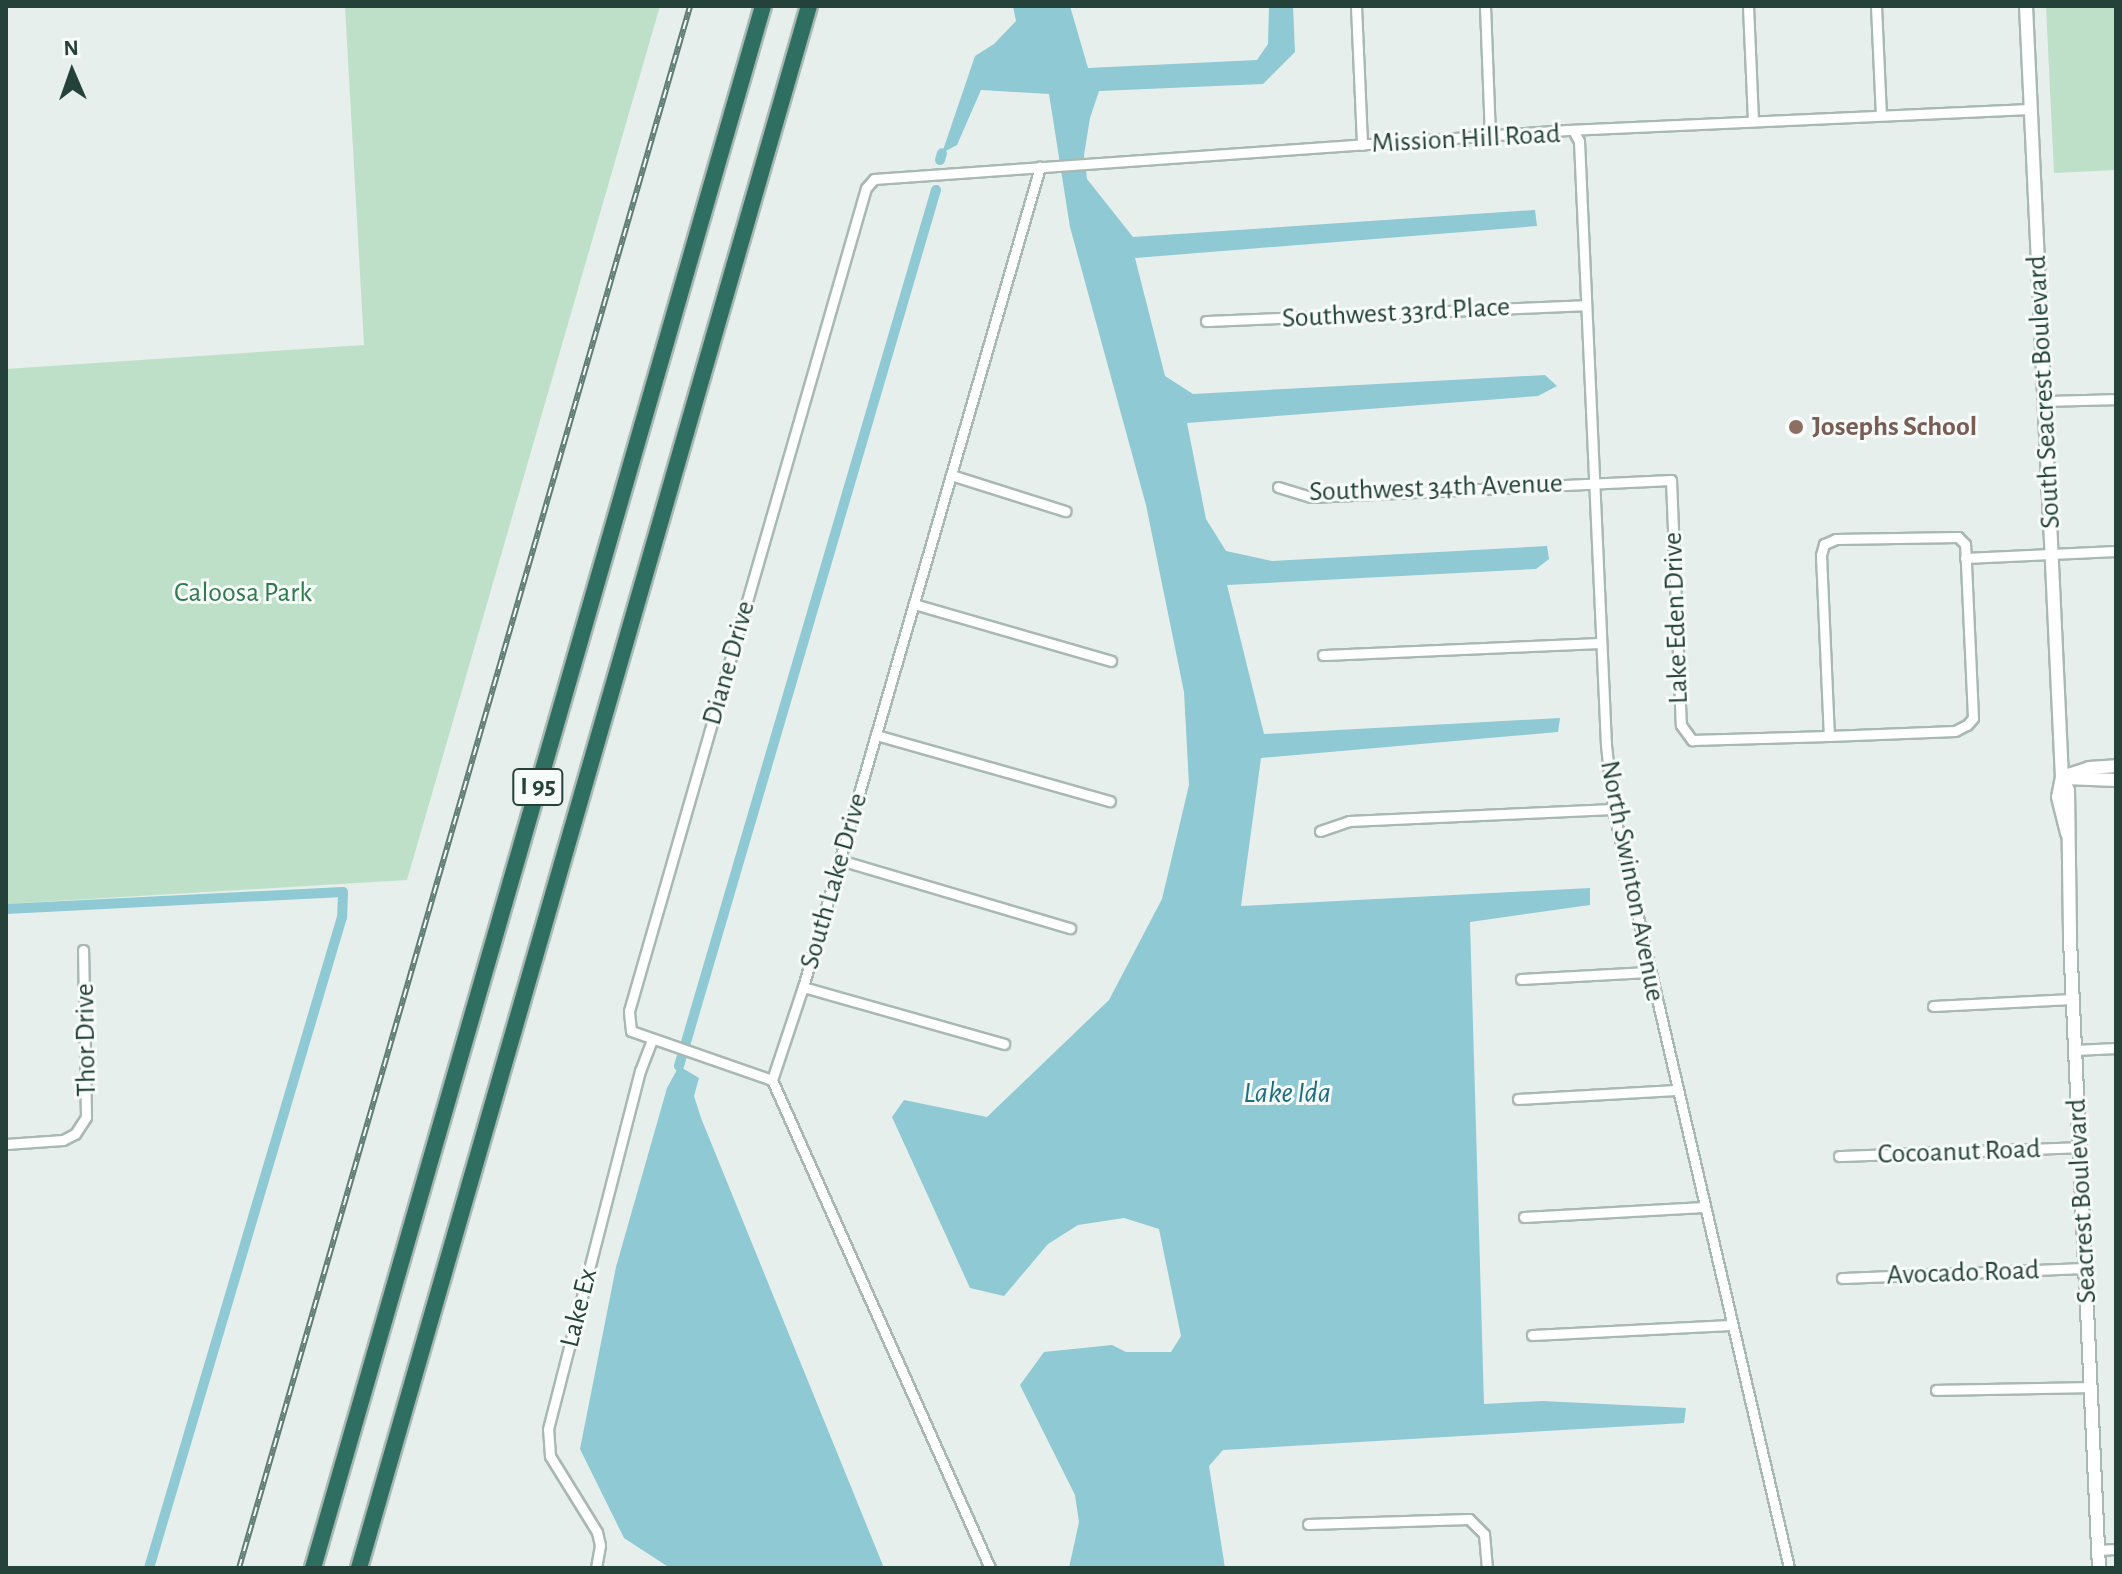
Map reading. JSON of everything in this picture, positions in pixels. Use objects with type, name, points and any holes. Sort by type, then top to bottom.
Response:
[{"type":"highway","name":"I 95","points":[[313,1568],[763,6]]},
{"type":"highway","name":"I 95","points":[[359,1568],[809,6]]},
{"type":"street","points":[[1356,6],[1362,145]]},
{"type":"street","points":[[1485,6],[1490,136]]},
{"type":"street","points":[[1748,6],[1753,120]]},
{"type":"street","points":[[1876,6],[1881,115]]},
{"type":"street","name":"South Seacrest Boulevard","points":[[2026,6],[2062,777]]},
{"type":"street","name":"Mission Hill Road","points":[[901,176],[1753,120],[2031,109]]},
{"type":"street","name":"North Swinton Avenue","points":[[1574,132],[1579,141],[1601,643],[1613,809],[1648,972],[1789,1568]]},
{"type":"street","name":"South Lake Drive","points":[[772,1080],[803,987],[1040,167]]},
{"type":"street","name":"Diane Drive","points":[[652,1040],[631,1031],[629,1011],[866,188],[874,179],[901,176]]},
{"type":"street","name":"Southwest 33rd Place","points":[[1206,321],[1586,305]]},
{"type":"street","points":[[2045,401],[2116,399]]},
{"type":"street","points":[[951,475],[1065,511]]},
{"type":"street","name":"Lake Eden Drive","points":[[1594,482],[1671,480],[1681,725],[1684,734],[1692,740],[1955,731],[1967,725],[1973,718],[1965,558]]},
{"type":"street","name":"Southwest 34th Avenue","points":[[1278,487],[1311,497],[1594,482]]},
{"type":"street","points":[[1829,736],[1821,555],[1824,544],[1836,539],[1950,535],[1965,544],[1965,558],[2116,551]]},
{"type":"street","points":[[914,604],[1111,661]]},
{"type":"street","points":[[1323,655],[1601,643]]},
{"type":"street","points":[[876,735],[1110,801]]},
{"type":"street","points":[[2062,777],[2089,768],[2116,766]]},
{"type":"street","points":[[2062,777],[2116,780]]},
{"type":"street","name":"Seacrest Boulevard","points":[[2062,777],[2058,797],[2067,834],[2099,1568]]},
{"type":"street","points":[[1320,831],[1349,821],[1613,809]]},
{"type":"street","points":[[840,860],[1070,928]]},
{"type":"street","name":"Thor Drive","points":[[6,1144],[57,1141],[80,1129],[87,1111],[83,950]]},
{"type":"street","points":[[1521,979],[1648,972]]},
{"type":"street","points":[[803,987],[1004,1044]]},
{"type":"street","points":[[1933,1006],[2072,999]]},
{"type":"street","points":[[652,1040],[695,1051],[772,1080],[990,1568]]},
{"type":"street","name":"Lake Ex","points":[[596,1568],[600,1545],[597,1532],[550,1456],[548,1429],[640,1071],[652,1040]]},
{"type":"street","points":[[2075,1050],[2116,1048]]},
{"type":"street","points":[[1518,1099],[1676,1090]]},
{"type":"street","name":"Cocoanut Road","points":[[1839,1156],[2079,1147]]},
{"type":"street","points":[[1524,1217],[1704,1207]]},
{"type":"street","name":"Avocado Road","points":[[1842,1278],[2085,1268]]},
{"type":"street","points":[[1532,1335],[1731,1325]]},
{"type":"street","points":[[1936,1390],[2090,1387]]},
{"type":"street","points":[[1308,1524],[1462,1518],[1481,1528],[1486,1542],[1487,1568]]},
{"type":"street","points":[[2098,1550],[2116,1549]]},
{"type":"green space","name":"Caloosa Park","points":[[345,6],[660,6],[407,880],[6,904],[6,369],[364,345]]},
{"type":"green space","points":[[2046,6],[2116,6],[2116,170],[2054,173]]},
{"type":"water","name":"Lake Ida","points":[[1013,6],[1070,6],[1088,68],[1257,60],[1268,44],[1269,6],[1293,6],[1295,52],[1263,84],[1099,91],[1090,118],[1084,155],[1087,179],[1133,237],[1535,210],[1537,226],[1135,258],[1165,376],[1193,394],[1545,375],[1557,386],[1538,396],[1187,423],[1206,519],[1226,551],[1272,561],[1547,546],[1549,559],[1536,569],[1227,585],[1264,734],[1560,718],[1558,732],[1261,758],[1241,906],[1590,888],[1590,905],[1470,922],[1484,1404],[1542,1401],[1686,1408],[1684,1423],[1223,1450],[1209,1466],[1225,1568],[1069,1568],[1079,1522],[1075,1495],[1020,1385],[1044,1352],[1112,1345],[1126,1352],[1171,1352],[1181,1336],[1159,1229],[1124,1218],[1078,1225],[1048,1244],[1004,1296],[970,1288],[892,1117],[904,1100],[987,1117],[1109,1000],[1162,899],[1189,785],[1184,692],[1146,505],[1070,227],[1049,94],[981,90],[957,145],[942,153],[975,56],[994,44],[1016,21]]},
{"type":"water","points":[[679,1066],[699,1078],[694,1096],[701,1118],[884,1568],[670,1568],[624,1538],[580,1449],[616,1267],[667,1088]]},
{"type":"waterway","points":[[940,160],[942,153]]},
{"type":"waterway","points":[[679,1066],[936,190]]},
{"type":"waterway","points":[[6,909],[343,892],[342,917],[149,1568]]},
{"type":"railway","points":[[239,1568],[690,6]]},
{"type":"place","name":"Josephs School","points":[[1796,427]]}]
